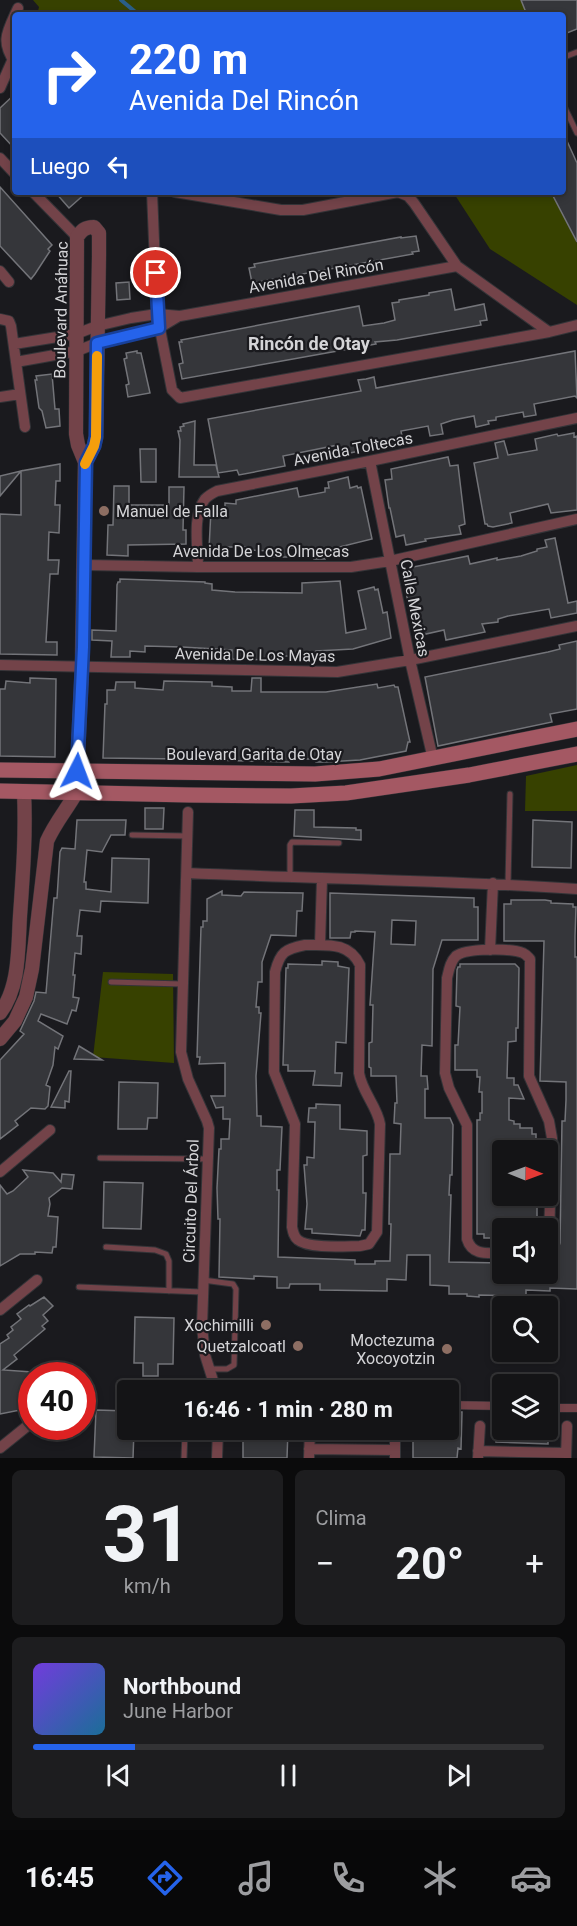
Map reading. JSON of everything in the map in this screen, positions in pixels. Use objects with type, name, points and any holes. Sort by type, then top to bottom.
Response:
[{"type":"main road","name":"Boulevard Garita de Otay","points":[[0,770],[315,774],[379,769],[577,729]]},
{"type":"main road","points":[[0,791],[212,795],[346,794],[469,775],[577,754]]},
{"type":"street","points":[[16,12],[18,8]]},
{"type":"street","points":[[12,22],[3,44],[12,59]]},
{"type":"street","points":[[0,88],[12,66]]},
{"type":"street","points":[[0,158],[12,171]]},
{"type":"street","points":[[36,195],[77,237]]},
{"type":"street","points":[[152,195],[159,328],[172,390],[176,395],[185,398],[577,325]]},
{"type":"street","points":[[193,195],[281,210],[303,210],[382,195]]},
{"type":"street","points":[[406,195],[457,266],[549,332]]},
{"type":"street","name":"Boulevard Anáhuac","points":[[76,793],[82,667],[86,462],[78,445],[76,434],[77,237],[85,228],[94,227],[99,233],[96,437],[86,462]]},
{"type":"street","points":[[77,257],[99,256]]},
{"type":"street","name":"Avenida Del Rincón","points":[[14,344],[76,334],[97,326],[158,314],[180,316],[457,266]]},
{"type":"street","points":[[0,271],[9,282]]},
{"type":"street","name":"Avenida Del Rincón","points":[[16,362],[77,351],[97,343],[159,328],[180,316]]},
{"type":"street","points":[[0,319],[9,321],[11,326],[25,427]]},
{"type":"street","points":[[0,397],[20,394]]},
{"type":"street","name":"Avenida Toltecas","points":[[198,567],[200,509],[206,498],[217,491],[577,418]]},
{"type":"street","name":"Calle Mexicas","points":[[370,461],[410,660],[433,759]]},
{"type":"street","name":"Avenida De Los Olmecas","points":[[85,565],[336,568],[390,561],[577,519]]},
{"type":"street","name":"Avenida De Los Mayas","points":[[0,664],[322,673],[353,671],[577,626]]},
{"type":"street","points":[[0,1013],[6,1005],[13,984],[17,960],[26,841],[24,792]]},
{"type":"street","points":[[0,1039],[15,1021],[26,997],[32,969],[47,841],[53,827],[67,810],[76,793]]},
{"type":"street","name":"Circuito Del Árbol","points":[[188,812],[181,1052],[188,1079],[207,1121],[208,1159],[202,1340],[213,1380]]},
{"type":"street","points":[[26,841],[47,841]]},
{"type":"street","points":[[187,873],[508,884],[577,889]]},
{"type":"street","points":[[320,945],[322,879]]},
{"type":"street","points":[[490,950],[493,884]]},
{"type":"street","points":[[305,945],[320,945],[349,949],[356,956],[360,965],[359,1073],[360,1080],[378,1113],[380,1124],[378,1223],[374,1238],[369,1244],[360,1246],[308,1245],[294,1236],[292,1227],[295,1124],[274,1072],[275,972],[278,959],[284,951],[305,945]]},
{"type":"street","points":[[492,1253],[474,1250],[469,1246],[467,1239],[467,1125],[449,1088],[445,1073],[447,978],[449,967],[455,957],[462,952],[472,950],[517,951],[530,959],[529,1076],[549,1121],[552,1138],[550,1218]]},
{"type":"street","points":[[0,1172],[50,1130]]},
{"type":"street","points":[[0,1310],[37,1280]]},
{"type":"street","points":[[459,1405],[492,1406]]},
{"type":"street","points":[[558,1408],[577,1408]]},
{"type":"street","points":[[480,1426],[478,1454],[566,1456],[567,1426]]},
{"type":"street","points":[[0,1448],[18,1433]]},
{"type":"street","points":[[217,1458],[218,1440]]},
{"type":"street","points":[[309,1453],[395,1454]]},
{"type":"lane","points":[[566,111],[577,134]]},
{"type":"lane","points":[[508,884],[510,794]]},
{"type":"lane","points":[[132,835],[188,836]]},
{"type":"lane","points":[[290,878],[290,845],[292,842],[339,843]]},
{"type":"lane","points":[[111,982],[182,984]]},
{"type":"lane","points":[[100,1158],[208,1159]]},
{"type":"lane","points":[[106,1248],[155,1250],[166,1254],[169,1261],[169,1291]]},
{"type":"lane","points":[[203,1280],[233,1284],[236,1289],[234,1365],[228,1369],[209,1369]]},
{"type":"lane","points":[[79,1287],[202,1292]]},
{"type":"lane","points":[[184,1458],[185,1440]]},
{"type":"green space","points":[[33,0],[521,0],[526,12],[38,12],[39,7]]},
{"type":"green space","points":[[455,195],[553,195],[577,243],[577,305],[490,249]]},
{"type":"green space","points":[[577,765],[577,811],[525,811],[526,776]]},
{"type":"green space","points":[[103,972],[173,974],[174,1063],[93,1057]]},
{"type":"building","points":[[521,0],[577,0],[577,29],[566,33],[566,12],[526,12]]},
{"type":"building","points":[[12,97],[12,146],[0,133],[0,108]]},
{"type":"building","points":[[566,139],[577,163],[577,242],[553,195],[566,195]]},
{"type":"building","points":[[0,187],[52,245],[31,279],[0,246]]},
{"type":"building","points":[[58,195],[84,195],[69,208]]},
{"type":"building","points":[[416,236],[419,251],[412,252],[413,254],[252,283],[249,268],[255,267],[254,264]]},
{"type":"building","points":[[129,282],[130,299],[117,300],[116,283]]},
{"type":"building","points":[[451,289],[455,310],[484,304],[487,320],[480,321],[481,325],[375,342],[376,344],[182,379],[179,364],[183,363],[179,342],[182,342],[181,340],[359,306],[363,326],[384,323],[395,320],[392,303]]},
{"type":"building","points":[[137,351],[141,353],[150,393],[128,397],[126,385],[129,384],[124,359],[127,358],[126,353]]},
{"type":"building","points":[[575,351],[577,398],[575,396],[534,404],[536,415],[524,417],[523,412],[496,417],[496,420],[488,421],[489,424],[476,427],[474,416],[441,424],[443,434],[430,436],[428,426],[401,431],[403,442],[340,455],[338,445],[283,456],[285,466],[239,475],[237,470],[218,473],[208,419],[361,391],[358,380],[374,377],[376,388]]},
{"type":"building","points":[[52,374],[55,409],[59,409],[60,426],[46,428],[42,411],[39,408],[35,380],[37,380],[36,376]]},
{"type":"building","points":[[195,421],[194,465],[216,465],[219,477],[179,477],[180,440],[178,431],[181,431],[180,427],[184,426],[183,424]]},
{"type":"building","points":[[574,433],[574,437],[577,436],[577,510],[551,513],[548,504],[510,513],[512,523],[493,527],[485,524],[474,463],[498,458],[495,443],[504,441],[508,455],[537,450],[535,439]]},
{"type":"building","points":[[140,449],[156,449],[156,482],[141,482]]},
{"type":"building","points":[[448,457],[450,466],[458,465],[465,524],[459,526],[461,534],[425,539],[426,541],[406,545],[404,535],[396,537],[385,480],[392,479],[391,469]]},
{"type":"building","points":[[60,464],[60,481],[56,481],[55,505],[60,505],[59,533],[49,532],[48,560],[59,560],[58,574],[50,574],[46,642],[57,642],[57,655],[0,654],[0,514],[21,515],[21,471]]},
{"type":"building","points":[[21,471],[0,496],[0,476]]},
{"type":"building","points":[[348,477],[350,488],[361,487],[372,539],[323,551],[325,559],[314,559],[314,549],[287,548],[287,557],[272,557],[272,551],[248,550],[248,547],[225,547],[224,554],[212,554],[212,550],[209,549],[211,510],[225,511],[225,503],[236,504],[236,500],[297,488],[299,497],[325,492],[325,488],[329,488],[328,482]]},
{"type":"building","points":[[114,486],[129,486],[129,505],[169,505],[169,487],[184,487],[183,530],[186,530],[186,544],[128,545],[128,556],[107,555],[108,525],[113,525]]},
{"type":"building","points":[[555,538],[568,603],[577,601],[577,613],[551,618],[549,609],[508,616],[498,619],[498,622],[482,624],[485,632],[446,640],[444,630],[417,636],[407,597],[403,569],[468,556],[470,564],[521,556],[547,547],[545,540]]},
{"type":"building","points":[[120,579],[205,582],[212,584],[212,590],[235,592],[302,593],[302,583],[340,581],[346,633],[366,629],[358,591],[374,587],[375,590],[378,589],[383,613],[387,612],[391,638],[353,649],[316,651],[316,661],[301,661],[301,657],[272,655],[271,660],[232,659],[232,650],[145,646],[145,652],[130,651],[130,657],[111,657],[112,641],[92,640],[92,630],[116,631],[117,585]]},
{"type":"building","points":[[577,641],[577,709],[550,714],[552,722],[438,746],[425,677],[548,652],[560,649],[559,645]]},
{"type":"building","points":[[30,678],[56,679],[55,757],[0,756],[0,689],[5,689],[6,681],[30,683]]},
{"type":"building","points":[[252,678],[261,678],[261,692],[326,692],[377,684],[378,688],[394,685],[398,687],[410,742],[408,742],[406,751],[360,760],[325,762],[316,762],[316,759],[289,759],[289,762],[211,760],[211,752],[182,751],[182,759],[103,758],[107,690],[115,690],[116,682],[135,682],[135,688],[163,690],[164,681],[212,682],[212,686],[232,687],[232,691],[251,691]]},
{"type":"building","points":[[145,808],[164,808],[163,829],[145,829]]},
{"type":"building","points":[[295,810],[314,810],[314,827],[361,830],[361,840],[294,836]]},
{"type":"building","points":[[77,820],[126,820],[125,835],[111,835],[102,852],[87,850],[84,882],[86,882],[86,889],[111,892],[112,858],[149,859],[148,903],[101,901],[100,912],[80,910],[77,936],[82,936],[81,954],[75,953],[73,975],[75,975],[73,997],[79,998],[76,1011],[72,1010],[67,1024],[41,1014],[38,1021],[63,1036],[58,1049],[55,1047],[53,1065],[46,1085],[50,1087],[48,1106],[45,1109],[31,1108],[15,1121],[18,1125],[0,1139],[0,1060],[24,1034],[20,1031],[36,992],[46,993],[60,852],[62,848],[75,849]]},
{"type":"building","points":[[533,820],[572,822],[571,868],[532,867]]},
{"type":"building","points":[[222,891],[222,895],[241,896],[244,892],[303,893],[302,911],[297,911],[296,936],[271,935],[262,962],[262,982],[258,982],[256,1007],[259,1007],[259,1013],[261,1013],[256,1076],[257,1116],[261,1116],[261,1126],[282,1127],[280,1170],[277,1170],[278,1257],[355,1260],[355,1264],[375,1264],[375,1261],[390,1261],[390,1154],[400,1154],[401,1124],[394,1123],[395,1103],[397,1103],[396,1076],[371,1076],[369,1067],[369,1043],[372,1042],[373,1005],[370,1005],[375,932],[355,931],[351,932],[350,938],[330,938],[330,893],[474,898],[474,907],[478,907],[478,940],[442,940],[433,969],[432,1046],[422,1045],[421,1076],[427,1076],[428,1089],[425,1089],[425,1118],[450,1118],[453,1125],[452,1175],[450,1175],[449,1195],[451,1195],[449,1262],[492,1263],[492,1284],[558,1284],[562,1121],[565,1121],[566,1082],[540,1081],[544,941],[504,941],[504,904],[511,904],[511,900],[545,900],[551,903],[573,904],[573,907],[576,907],[575,957],[577,957],[577,1289],[526,1290],[526,1295],[522,1296],[479,1295],[479,1297],[449,1294],[449,1286],[430,1285],[430,1255],[407,1255],[406,1280],[387,1279],[387,1291],[320,1290],[320,1284],[290,1284],[289,1288],[277,1288],[277,1277],[254,1276],[254,1279],[219,1277],[220,1219],[218,1219],[217,1188],[219,1149],[221,1149],[221,1139],[229,1139],[230,1119],[223,1119],[223,1107],[216,1108],[211,1096],[225,1096],[225,1063],[199,1064],[200,1057],[197,1057],[201,927],[203,927],[203,921],[207,921],[207,899]],"holes":[[[392,920],[416,921],[415,945],[391,944]]]},
{"type":"building","points":[[322,961],[338,962],[338,966],[349,968],[346,1043],[336,1042],[335,1073],[342,1073],[341,1086],[313,1085],[315,1071],[288,1071],[288,1065],[283,1065],[286,968],[288,964],[322,965]]},
{"type":"building","points":[[460,964],[515,964],[519,968],[518,1028],[516,1028],[516,1041],[508,1042],[507,1078],[514,1078],[514,1085],[518,1085],[524,1099],[509,1098],[509,1120],[514,1121],[514,1124],[520,1124],[520,1128],[532,1128],[532,1134],[536,1134],[536,1140],[492,1140],[492,1206],[537,1206],[537,1218],[492,1218],[492,1238],[484,1238],[484,1234],[477,1234],[477,1120],[480,1120],[480,1113],[482,1113],[482,1092],[479,1092],[480,1077],[477,1077],[477,1070],[455,1070],[455,1045],[458,1045],[460,1007],[456,1006],[457,970]]},
{"type":"building","points":[[79,1046],[102,1060],[74,1059]]},
{"type":"building","points":[[71,1071],[69,1102],[65,1101],[65,1108],[51,1107]]},
{"type":"building","points":[[119,1082],[158,1083],[157,1118],[148,1118],[147,1129],[118,1129]]},
{"type":"building","points":[[316,1104],[340,1105],[340,1129],[367,1131],[367,1155],[363,1156],[363,1193],[366,1193],[365,1230],[362,1230],[360,1236],[312,1233],[312,1229],[305,1229],[307,1204],[304,1165],[307,1165],[307,1157],[314,1158],[315,1122],[308,1122],[309,1108],[316,1108]]},
{"type":"building","points":[[23,1170],[53,1173],[61,1182],[62,1174],[74,1175],[72,1189],[62,1188],[49,1198],[48,1216],[58,1217],[56,1247],[53,1247],[52,1253],[20,1254],[0,1266],[0,1185],[7,1194],[13,1191],[28,1177]]},
{"type":"building","points":[[104,1182],[143,1183],[141,1229],[103,1228]]},
{"type":"building","points":[[44,1297],[53,1306],[43,1315],[48,1321],[42,1326],[45,1329],[14,1355],[17,1359],[3,1370],[18,1371],[18,1410],[0,1414],[0,1344],[9,1338],[7,1335],[13,1330],[11,1327],[21,1319],[17,1314]]},
{"type":"building","points":[[135,1317],[174,1318],[173,1364],[158,1364],[158,1376],[143,1376],[143,1363],[134,1363]]},
{"type":"building","points":[[96,1410],[117,1411],[117,1440],[134,1440],[133,1458],[94,1457]]},
{"type":"building","points":[[459,1412],[462,1412],[461,1449],[458,1448],[457,1458],[413,1458],[413,1440],[459,1440]]},
{"type":"building","points":[[243,1440],[288,1440],[287,1458],[243,1458]]},
{"type":"building","points":[[496,1440],[548,1440],[548,1444],[496,1442]]},
{"type":"waterway","points":[[121,0],[135,12]]},
{"type":"slow traffic","points":[[85,464],[96,437],[97,356]]},
{"type":"place","name":"Manuel de Falla","points":[[104,511]]},
{"type":"place","name":"Xochimilli","points":[[266,1325]]},
{"type":"place","name":"Quetzalcoatl","points":[[298,1346]]},
{"type":"place","name":"Moctezuma Xocoyotzin","points":[[447,1349]]},
{"type":"district","name":"Rincón de Otay","points":[[309,343]]},
{"type":"route","points":[[77,771],[83,647],[86,462],[96,437],[97,343],[159,328],[156,273]]}]
